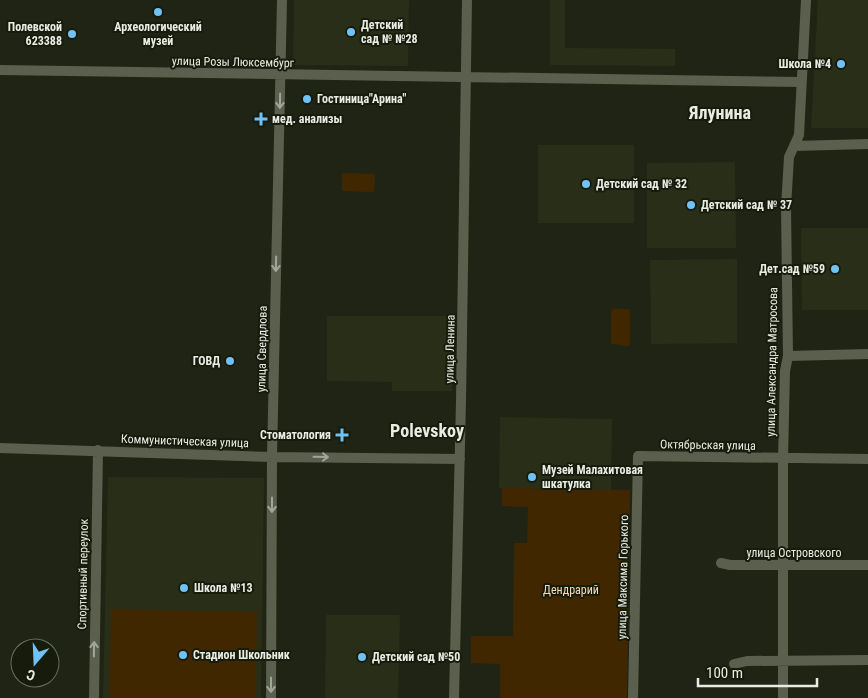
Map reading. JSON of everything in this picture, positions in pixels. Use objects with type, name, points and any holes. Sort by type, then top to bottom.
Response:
[{"type":"street","name":"улица Свердлова","points":[[271,698],[272,457],[282,0]]},
{"type":"street","name":"улица Ленина","points":[[454,698],[460,460],[467,0]]},
{"type":"street","name":"улица Александра Матросова","points":[[783,698],[782,459],[785,371],[788,356],[786,207],[789,157],[799,135],[806,0]]},
{"type":"street","name":"улица Розы Люксембург","points":[[0,70],[801,82]]},
{"type":"street","points":[[794,146],[868,144]]},
{"type":"street","points":[[788,356],[868,354]]},
{"type":"street","name":"Коммунистическая улица","points":[[0,448],[272,457],[460,460]]},
{"type":"street","name":"Спортивный переулок","points":[[94,698],[98,450]]},
{"type":"street","name":"Октябрьская улица","points":[[638,456],[868,459]]},
{"type":"street","name":"улица Максима Горького","points":[[633,698],[638,456]]},
{"type":"street","name":"улица Островского","points":[[721,563],[730,565],[783,566],[868,565]]},
{"type":"street","points":[[734,664],[747,661],[868,660]]},
{"type":"shaded area","name":"Детский сад № №28","points":[[294,0],[409,0],[408,66],[293,65]]},
{"type":"shaded area","points":[[550,0],[565,0],[565,48],[675,49],[675,66],[550,65]]},
{"type":"shaded area","name":"Школа №4","points":[[818,0],[868,0],[868,128],[811,128]]},
{"type":"shaded area","name":"Детский сад № 32","points":[[538,145],[634,145],[634,223],[538,223]]},
{"type":"shaded area","name":"Детский сад № 37","points":[[735,162],[736,248],[647,248],[647,163]]},
{"type":"shaded area","name":"Дет.сад №59","points":[[801,228],[868,228],[868,310],[802,310]]},
{"type":"shaded area","points":[[737,259],[737,343],[651,344],[650,260]]},
{"type":"shaded area","points":[[327,316],[453,316],[452,391],[392,391],[392,382],[327,381]]},
{"type":"shaded area","points":[[500,417],[612,419],[611,490],[499,488]]},
{"type":"shaded area","name":"Школа №13","points":[[108,477],[264,478],[261,698],[103,698]]},
{"type":"shaded area","name":"Детский сад №50","points":[[326,615],[400,615],[398,698],[325,698]]},
{"type":"green space","points":[[342,173],[375,174],[374,192],[342,191]]},
{"type":"green space","points":[[613,309],[629,309],[630,311],[630,344],[628,346],[611,344],[611,311]]},
{"type":"green space","name":"Дендрарий","points":[[502,488],[630,490],[627,698],[500,698],[500,664],[471,663],[471,636],[513,636],[514,543],[527,543],[528,507],[502,506]]},
{"type":"green space","name":"Стадион Школьник","points":[[111,609],[257,612],[256,698],[109,698]]},
{"type":"place","name":"Археологический музей","points":[[158,12]]},
{"type":"place","name":"Детский сад № №28","points":[[351,32]]},
{"type":"place","name":"Полевской 623388","points":[[72,34]]},
{"type":"place","name":"Школа №4","points":[[841,64]]},
{"type":"place","name":"Гостиница\"Арина\"","points":[[307,99]]},
{"type":"place","name":"мед. анализы","points":[[261,119]]},
{"type":"place","name":"Детский сад № 32","points":[[586,184]]},
{"type":"place","name":"Детский сад № 37","points":[[691,205]]},
{"type":"place","name":"Дет.сад №59","points":[[835,269]]},
{"type":"place","name":"ГОВД","points":[[230,361]]},
{"type":"place","name":"Стоматология","points":[[342,435]]},
{"type":"place","name":"Музей Малахитовая шкатулка","points":[[532,477]]},
{"type":"place","name":"Школа №13","points":[[184,588]]},
{"type":"place","name":"Стадион Школьник","points":[[183,655]]},
{"type":"place","name":"Детский сад №50","points":[[362,657]]},
{"type":"district","name":"Ялунина","points":[[720,113]]},
{"type":"district","name":"Polevskoy","points":[[427,431]]}]
